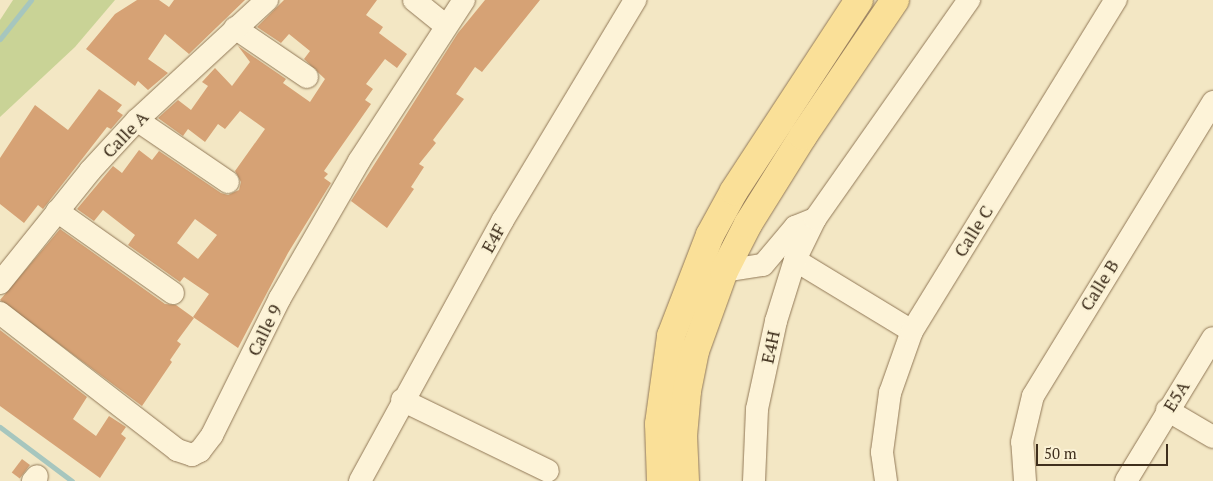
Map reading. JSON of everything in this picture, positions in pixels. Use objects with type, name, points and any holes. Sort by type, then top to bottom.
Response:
[{"type":"main road","points":[[661,481],[659,424],[671,336],[710,235],[734,191],[859,0]]},
{"type":"main road","points":[[685,481],[683,436],[687,391],[695,351],[724,271],[748,224],[803,136],[895,0]]},
{"type":"street","name":"Calle A","points":[[0,283],[58,210],[137,120],[267,0]]},
{"type":"street","points":[[414,0],[445,25]]},
{"type":"street","name":"Calle 9","points":[[0,312],[177,450],[192,455],[200,451],[212,435],[280,298],[334,204],[445,25],[464,0]]},
{"type":"street","name":"E4F","points":[[360,481],[402,400],[503,220],[635,0]]},
{"type":"street","name":"E4H","points":[[754,481],[757,409],[776,321],[795,260],[815,219],[969,0]]},
{"type":"street","name":"Calle C","points":[[886,481],[882,452],[890,393],[912,331],[1116,0]]},
{"type":"street","points":[[235,28],[307,77]]},
{"type":"street","name":"Calle B","points":[[1025,481],[1022,442],[1033,396],[1213,102]]},
{"type":"street","points":[[137,120],[228,182]]},
{"type":"street","points":[[58,210],[173,293]]},
{"type":"street","name":"E4H","points":[[724,271],[763,266],[796,227],[815,219]]},
{"type":"street","points":[[795,260],[912,331]]},
{"type":"street","name":"E5A","points":[[1126,481],[1167,410],[1213,338]]},
{"type":"street","points":[[402,400],[548,471]]},
{"type":"street","points":[[1167,410],[1213,437]]},
{"type":"green space","points":[[13,0],[115,0],[75,47],[0,117],[0,20]]},
{"type":"building","points":[[137,0],[159,0],[169,7],[174,0],[245,0],[189,54],[165,34],[148,59],[168,73],[148,90],[138,81],[135,86],[86,49],[115,14]]},
{"type":"building","points":[[284,0],[377,0],[366,15],[383,27],[379,33],[407,54],[397,68],[385,59],[366,84],[373,89],[365,100],[371,104],[324,171],[328,174],[324,178],[331,183],[288,253],[238,348],[193,317],[209,294],[184,277],[180,282],[128,245],[135,235],[103,210],[94,221],[77,209],[113,166],[122,173],[139,150],[152,160],[159,151],[221,193],[228,195],[239,190],[241,182],[235,171],[265,129],[240,111],[225,129],[218,124],[205,142],[188,129],[183,136],[158,118],[178,100],[191,110],[208,86],[202,82],[215,68],[232,86],[250,62],[238,46],[286,79],[283,83],[310,102],[325,79],[304,59],[310,51],[289,34],[281,43],[257,27]],"holes":[[[195,219],[217,235],[198,259],[177,243]]]},
{"type":"building","points":[[485,0],[540,0],[482,72],[475,67],[456,94],[464,99],[433,140],[436,143],[419,164],[424,167],[411,187],[414,189],[387,228],[351,201],[458,33]]},
{"type":"building","points":[[99,89],[122,105],[117,111],[123,115],[111,129],[107,127],[43,209],[38,205],[24,223],[0,204],[0,158],[35,105],[68,130]]},
{"type":"building","points":[[60,229],[165,304],[176,305],[194,318],[177,341],[181,344],[170,360],[172,362],[142,406],[0,300]]},
{"type":"building","points":[[0,330],[87,397],[73,419],[96,436],[109,416],[126,427],[121,434],[126,438],[100,478],[0,406]]},
{"type":"building","points":[[22,459],[30,465],[20,479],[12,473]]},
{"type":"waterway","points":[[0,39],[31,0]]},
{"type":"waterway","points":[[0,427],[72,481]]}]
